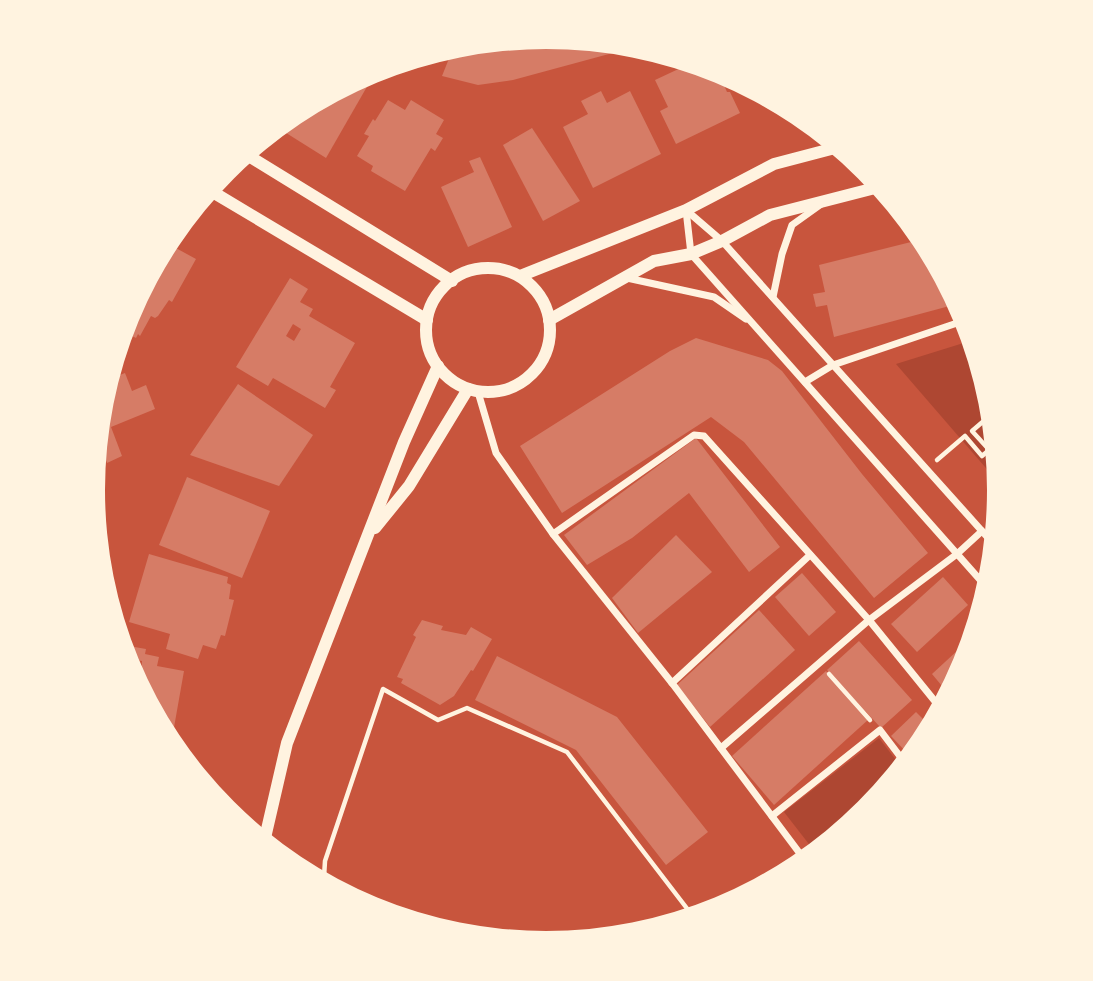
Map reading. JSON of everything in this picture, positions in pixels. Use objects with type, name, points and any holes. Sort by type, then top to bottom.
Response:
[{"type":"street","points":[[520,276],[686,210],[774,164],[827,150]]},
{"type":"street","points":[[254,160],[452,281]]},
{"type":"street","points":[[549,320],[653,261],[691,254],[770,215],[869,190]]},
{"type":"street","points":[[218,195],[427,320]]},
{"type":"street","points":[[773,298],[782,254],[792,225],[826,201]]},
{"type":"street","points":[[686,210],[722,241],[985,535]]},
{"type":"street","points":[[686,210],[691,254],[979,579]]},
{"type":"street","points":[[485,268],[503,270],[520,276],[539,295],[549,320],[549,339],[544,358],[532,374],[516,386],[498,392],[473,390],[451,380],[438,366],[430,352],[426,336],[427,320],[440,291],[452,281],[468,272],[485,268]]},
{"type":"street","points":[[625,277],[714,298],[755,325]]},
{"type":"street","points":[[805,382],[833,365],[955,324]]},
{"type":"street","points":[[267,832],[287,743],[404,442],[438,366]]},
{"type":"street","points":[[473,390],[496,453],[553,534],[672,683],[800,852]]},
{"type":"street","points":[[367,539],[408,486],[473,390]]},
{"type":"street","points":[[553,534],[694,435],[705,436],[869,620],[935,700]]},
{"type":"street","points":[[720,748],[869,620],[957,554],[982,531]]},
{"type":"street","points":[[672,683],[810,555]]},
{"type":"street","points":[[772,816],[880,730],[899,756]]},
{"type":"path","points":[[982,422],[972,431],[985,446]]},
{"type":"path","points":[[927,469],[965,436],[982,456],[986,454]]},
{"type":"path","points":[[819,663],[880,730]]},
{"type":"path","points":[[324,872],[325,861],[383,689],[438,720],[467,708],[567,752],[688,909]]},
{"type":"shaded area","points":[[963,343],[980,404],[987,470],[896,364]]},
{"type":"shaded area","points":[[879,738],[896,760],[859,803],[810,845],[784,812]]},
{"type":"building","points":[[546,49],[610,54],[513,80],[478,85],[442,76],[448,60],[489,53]]},
{"type":"building","points":[[678,69],[688,72],[725,87],[740,113],[676,144],[660,111],[668,107],[655,80]]},
{"type":"building","points":[[366,88],[326,158],[287,133],[326,108]]},
{"type":"building","points":[[601,91],[607,103],[630,91],[661,154],[593,188],[563,127],[588,114],[581,101]]},
{"type":"building","points":[[388,100],[405,110],[411,100],[444,120],[436,134],[443,138],[435,151],[431,148],[405,191],[371,171],[373,166],[357,156],[369,136],[364,134]]},
{"type":"building","points":[[532,128],[580,201],[543,221],[503,145]]},
{"type":"building","points":[[480,157],[512,227],[468,247],[441,187],[474,172],[469,161]]},
{"type":"building","points":[[912,242],[947,307],[834,337],[827,305],[816,307],[813,294],[825,292],[819,265]]},
{"type":"building","points":[[177,249],[196,259],[172,302],[169,300],[155,318],[151,316],[140,336],[138,334],[136,338],[133,337],[151,295]]},
{"type":"building","points":[[290,278],[308,289],[300,302],[313,309],[309,316],[355,343],[330,387],[336,390],[325,408],[273,378],[268,386],[236,367]],"holes":[[[293,324],[301,329],[294,341],[286,336]]]},
{"type":"building","points":[[696,338],[768,360],[782,371],[928,553],[874,598],[744,442],[711,417],[562,513],[520,446],[670,351]]},
{"type":"building","points":[[125,373],[132,391],[146,385],[155,409],[111,427],[122,456],[107,463],[113,404],[120,375]]},
{"type":"building","points":[[238,384],[313,435],[279,486],[190,455]]},
{"type":"building","points":[[696,438],[780,547],[749,572],[689,493],[632,538],[587,565],[564,535]]},
{"type":"building","points":[[187,477],[270,511],[242,578],[159,545]]},
{"type":"building","points":[[676,535],[712,572],[638,633],[612,598]]},
{"type":"building","points":[[149,554],[228,577],[227,583],[231,585],[229,599],[234,600],[225,636],[221,635],[216,649],[203,645],[198,659],[166,649],[170,634],[129,622]]},
{"type":"building","points":[[802,573],[836,612],[809,636],[775,597]]},
{"type":"building","points":[[943,577],[968,605],[917,652],[891,624]]},
{"type":"building","points":[[759,610],[795,650],[710,727],[677,685]]},
{"type":"building","points":[[422,620],[443,626],[441,630],[466,635],[471,627],[492,639],[454,696],[440,705],[401,683],[403,679],[397,677],[416,637],[413,635]]},
{"type":"building","points":[[859,641],[912,700],[881,728],[827,670]]},
{"type":"building","points":[[134,647],[146,649],[145,654],[159,657],[157,666],[184,671],[174,728],[151,686]]},
{"type":"building","points":[[957,650],[942,686],[932,674]]},
{"type":"building","points":[[497,656],[617,717],[708,832],[666,865],[576,750],[475,700]]},
{"type":"building","points":[[826,671],[869,719],[774,805],[732,756]]},
{"type":"building","points":[[916,712],[924,720],[904,750],[891,736]]}]
